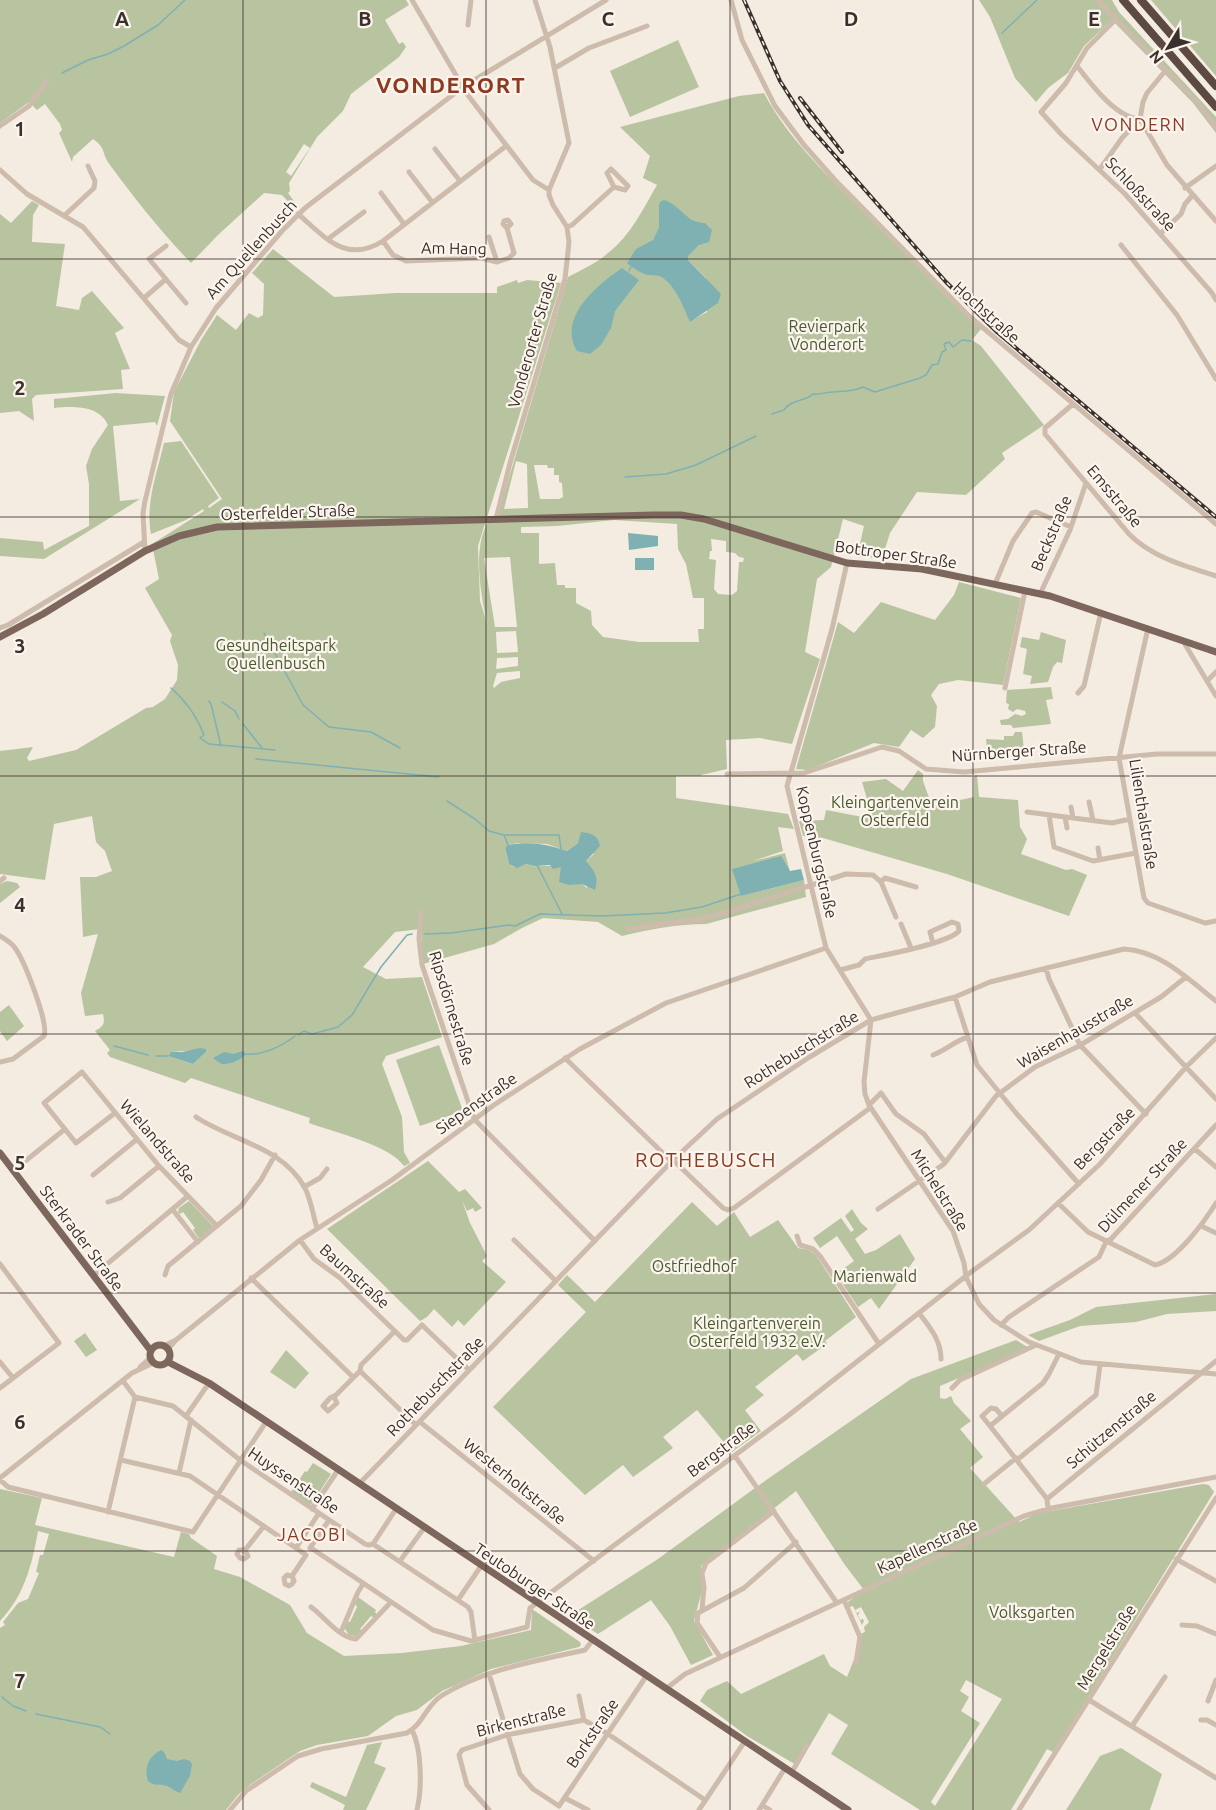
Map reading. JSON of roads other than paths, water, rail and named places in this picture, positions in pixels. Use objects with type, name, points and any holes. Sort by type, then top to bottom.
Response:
[{"type":"highway","points":[[1123,0],[1216,107]]},
{"type":"highway","points":[[1141,0],[1216,86]]},
{"type":"main road","name":"Bottroper Straße","points":[[496,519],[515,522],[605,515],[690,516],[718,522],[847,563],[922,569],[1040,594],[1101,612],[1216,652]]},
{"type":"main road","name":"Osterfelder Straße","points":[[0,638],[61,598],[145,551],[179,536],[217,527],[496,519]]},
{"type":"main road","name":"Sterkrader Straße","points":[[0,1153],[143,1338],[152,1355]]},
{"type":"main road","points":[[166,1348],[169,1360],[162,1365],[152,1355],[166,1348]]},
{"type":"main road","name":"Teutoburger Straße","points":[[169,1360],[196,1371],[209,1383],[266,1422],[848,1810]]},
{"type":"street","points":[[412,0],[463,87],[533,180],[549,190]]},
{"type":"street","points":[[468,25],[471,0]]},
{"type":"street","points":[[535,0],[555,68],[569,143],[549,190],[553,205],[567,227],[614,188]]},
{"type":"street","name":"Am Quellenbusch","points":[[145,551],[143,513],[171,392],[191,347],[216,308],[298,214],[463,87],[606,0]]},
{"type":"street","name":"Hochstraße","points":[[731,0],[742,40],[768,92],[781,116],[810,152],[944,292],[982,328],[1216,524]]},
{"type":"street","points":[[1097,0],[1196,101],[1216,128]]},
{"type":"street","points":[[1116,19],[1088,46],[1077,66],[1107,100],[1134,118],[1140,119]]},
{"type":"street","points":[[555,68],[589,48],[647,26]]},
{"type":"street","name":"Schloßstraße","points":[[1077,66],[1062,89],[1041,112],[1161,233],[1214,291],[1216,300]]},
{"type":"street","points":[[1100,169],[1122,138],[1140,119],[1147,93],[1166,70]]},
{"type":"street","points":[[0,126],[29,106],[47,81]]},
{"type":"street","points":[[1140,119],[1163,159],[1185,188],[1216,221]]},
{"type":"street","points":[[298,214],[328,239],[345,249],[358,251],[373,247],[506,146]]},
{"type":"street","points":[[435,149],[460,181]]},
{"type":"street","points":[[65,215],[94,188],[95,182],[88,166]]},
{"type":"street","points":[[1185,188],[1216,166]]},
{"type":"street","points":[[0,170],[27,194],[83,227],[179,340],[191,347]]},
{"type":"street","points":[[409,172],[432,202]]},
{"type":"street","points":[[381,193],[404,224]]},
{"type":"street","points":[[1161,233],[1181,214],[1185,204],[1192,196]]},
{"type":"street","points":[[328,239],[364,212]]},
{"type":"street","name":"Vonderorter Straße","points":[[496,519],[510,463],[565,279],[569,242],[567,227]]},
{"type":"street","name":"Am Hang","points":[[383,240],[393,255],[406,261],[481,258],[497,262],[509,258],[514,253],[507,228]]},
{"type":"street","name":"Am Hang","points":[[489,237],[497,262]]},
{"type":"street","points":[[1121,245],[1177,315],[1216,378]]},
{"type":"street","points":[[166,246],[149,259],[186,303]]},
{"type":"street","points":[[144,298],[166,279]]},
{"type":"street","name":"Emsstraße","points":[[1073,404],[1045,428],[1044,433],[1129,534],[1141,545],[1165,558],[1216,576]]},
{"type":"street","name":"Beckstraße","points":[[1040,594],[1071,527],[1086,483]]},
{"type":"street","points":[[995,584],[1015,538],[1032,513],[1071,527]]},
{"type":"street","name":"Osterfelder Straße","points":[[61,598],[144,542]]},
{"type":"street","name":"Koppenburgstraße","points":[[847,563],[832,629],[787,782],[826,948],[871,1020]]},
{"type":"street","points":[[1005,688],[1025,591]]},
{"type":"street","points":[[1078,693],[1084,686],[1101,612]]},
{"type":"street","name":"Osterfelder Straße","points":[[0,628],[12,628]]},
{"type":"street","name":"Lilienthalstraße","points":[[1148,628],[1119,758],[1144,898],[1148,903],[1205,923],[1216,921]]},
{"type":"street","points":[[1183,641],[1216,696]]},
{"type":"street","points":[[1207,681],[1216,672]]},
{"type":"street","name":"Nürnberger Straße","points":[[727,774],[809,772],[878,747],[896,749],[926,769],[964,772],[1165,753],[1216,754]]},
{"type":"street","points":[[1089,802],[1093,820]]},
{"type":"street","points":[[1071,807],[1073,818]]},
{"type":"street","points":[[1027,812],[1112,823],[1130,819]]},
{"type":"street","points":[[1049,815],[1054,847],[1093,861],[1136,853]]},
{"type":"street","points":[[1065,817],[1067,828]]},
{"type":"street","points":[[1098,848],[1100,860]]},
{"type":"street","points":[[628,928],[700,919],[855,873],[873,875],[881,882],[896,917]]},
{"type":"street","points":[[881,882],[885,878],[916,887]]},
{"type":"street","name":"Ripsdörnestraße","points":[[421,911],[419,939],[422,965],[474,1119],[595,1241]]},
{"type":"street","points":[[840,970],[859,965],[865,959],[933,943],[957,933],[960,929],[958,924],[952,922],[930,932],[933,943]]},
{"type":"street","points":[[901,924],[911,948]]},
{"type":"street","points":[[0,936],[12,945],[21,958],[42,1014],[46,1032],[44,1036],[13,1059],[0,1062]]},
{"type":"street","name":"Siepenstraße","points":[[166,1348],[300,1240],[392,1180],[474,1119],[565,1058],[666,1003],[826,948]]},
{"type":"street","name":"Rothebuschstraße","points":[[359,1484],[674,1160],[717,1119],[808,1058],[871,1020],[955,997],[990,982],[1128,949],[1162,961],[1216,1001]]},
{"type":"street","points":[[1046,968],[1080,1045],[1146,1114]]},
{"type":"street","name":"Waisenhausstraße","points":[[878,1209],[945,1162],[996,1096],[1035,1067],[1080,1045],[1135,1013],[1167,993],[1186,977]]},
{"type":"street","points":[[955,997],[977,1065],[1079,1184]]},
{"type":"street","points":[[1135,1013],[1216,1099]]},
{"type":"street","points":[[870,1107],[865,1094],[864,1082],[871,1020]]},
{"type":"street","points":[[933,1055],[944,1051],[957,1040],[968,1037]]},
{"type":"street","name":"Bergstraße","points":[[537,1604],[735,1456],[1022,1235],[1079,1184],[1146,1114],[1186,1067],[1216,1038]]},
{"type":"street","points":[[565,1058],[669,1159],[674,1160],[723,1208],[730,1210],[870,1107],[881,1093],[896,1114],[924,1134],[945,1162]]},
{"type":"street","name":"Wielandstraße","points":[[65,1130],[44,1102],[82,1072],[136,1140],[217,1226]]},
{"type":"street","name":"Michelstraße","points":[[870,1107],[956,1236],[966,1277],[982,1308],[1001,1324],[1036,1346],[1081,1362],[1216,1374]]},
{"type":"street","points":[[13,1171],[65,1130],[77,1143],[115,1113]]},
{"type":"street","points":[[196,1117],[211,1127],[275,1155],[289,1167],[304,1187],[317,1228]]},
{"type":"street","name":"Dülmener Straße","points":[[1001,1324],[1097,1258],[1106,1242],[1216,1125]]},
{"type":"street","points":[[93,1175],[136,1140]]},
{"type":"street","points":[[1195,1149],[1216,1167]]},
{"type":"street","points":[[165,1275],[168,1266],[241,1206],[252,1194],[275,1155]]},
{"type":"street","points":[[108,1202],[120,1198],[159,1166]]},
{"type":"street","points":[[304,1187],[320,1178],[327,1169]]},
{"type":"street","points":[[94,1275],[188,1196]]},
{"type":"street","points":[[1058,1203],[1082,1228],[1148,1263],[1157,1265],[1183,1245],[1216,1203]]},
{"type":"street","points":[[173,1210],[198,1242]]},
{"type":"street","points":[[1200,1226],[1216,1233]]},
{"type":"street","points":[[797,1236],[800,1245],[817,1253],[879,1344]]},
{"type":"street","name":"Baumstraße","points":[[300,1240],[314,1258],[340,1278],[406,1340],[422,1325],[469,1370]]},
{"type":"street","points":[[514,1240],[556,1281]]},
{"type":"street","points":[[0,1264],[59,1343],[0,1388]]},
{"type":"street","points":[[251,1278],[353,1377]]},
{"type":"street","points":[[919,1313],[936,1337],[941,1359]]},
{"type":"street","name":"Baumstraße","points":[[360,1371],[361,1365],[395,1331]]},
{"type":"street","points":[[952,1388],[960,1380],[1036,1346]]},
{"type":"street","points":[[990,1426],[1043,1383],[1059,1354]]},
{"type":"street","points":[[152,1355],[139,1369],[0,1479],[8,1487],[192,1532],[196,1530],[266,1422]]},
{"type":"street","name":"Schützenstraße","points":[[1047,1499],[1216,1360]]},
{"type":"street","points":[[0,1362],[13,1378]]},
{"type":"street","points":[[984,1484],[1096,1395],[1100,1365]]},
{"type":"street","points":[[334,1397],[360,1371]]},
{"type":"street","name":"Westerholtstraße","points":[[360,1371],[418,1423],[594,1561]]},
{"type":"street","points":[[108,1512],[135,1397],[123,1381]]},
{"type":"street","points":[[179,1473],[188,1418],[209,1383]]},
{"type":"street","name":"Huyssenstraße","points":[[135,1397],[173,1406],[240,1460],[319,1514],[366,1545],[373,1544],[458,1600],[470,1609],[475,1641]]},
{"type":"street","points":[[1002,1416],[996,1409],[991,1408],[982,1416],[1047,1499],[1048,1509]]},
{"type":"street","points":[[735,1456],[840,1601],[860,1637],[856,1663]]},
{"type":"street","points":[[121,1460],[190,1476],[306,1555]]},
{"type":"street","points":[[312,1509],[338,1470]]},
{"type":"street","name":"Kapellenstraße","points":[[667,1688],[678,1677],[1024,1516],[1048,1509],[1216,1477]]},
{"type":"street","name":"Mergelstraße","points":[[1019,1810],[1216,1498]]},
{"type":"street","points":[[373,1544],[396,1509]]},
{"type":"street","points":[[702,1611],[704,1587],[702,1573],[706,1563],[774,1510]]},
{"type":"street","points":[[296,1548],[319,1514]]},
{"type":"street","points":[[292,1576],[329,1520]]},
{"type":"street","points":[[245,1550],[264,1526]]},
{"type":"street","points":[[400,1561],[424,1528]]},
{"type":"street","points":[[720,1658],[697,1623],[697,1615],[744,1588],[796,1542]]},
{"type":"street","points":[[310,1548],[433,1630],[475,1641],[527,1627],[528,1612],[537,1604]]},
{"type":"street","points":[[1176,1559],[1216,1581]]},
{"type":"street","points":[[458,1600],[481,1566]]},
{"type":"street","points":[[341,1632],[363,1584]]},
{"type":"street","points":[[311,1607],[324,1621],[350,1638],[358,1638],[391,1602]]},
{"type":"street","points":[[1182,1625],[1197,1626],[1216,1634]]},
{"type":"street","points":[[230,1810],[246,1791],[298,1756],[412,1730],[440,1697],[489,1674],[585,1650],[589,1639]]},
{"type":"street","points":[[489,1674],[507,1735]]},
{"type":"street","name":"Borkstraße","points":[[507,1735],[518,1769],[525,1782],[560,1806],[647,1676]]},
{"type":"street","points":[[1132,1726],[1165,1677]]},
{"type":"street","points":[[1208,1701],[1216,1680],[1209,1679]]},
{"type":"street","points":[[579,1696],[584,1720]]},
{"type":"street","points":[[1089,1700],[1216,1778]]},
{"type":"street","name":"Birkenstraße","points":[[489,1810],[467,1785],[460,1752],[462,1750],[507,1735],[584,1720],[705,1800]]},
{"type":"street","points":[[1201,1720],[1207,1720],[1216,1725]]},
{"type":"street","points":[[412,1730],[418,1741],[420,1794],[417,1810]]},
{"type":"street","points":[[699,1810],[745,1741]]},
{"type":"street","points":[[770,1810],[760,1807],[807,1746]]},
{"type":"street","points":[[565,1798],[588,1810]]},
{"type":"water","points":[[664,200],[693,220],[705,223],[712,230],[709,242],[699,245],[688,256],[688,260],[721,294],[718,303],[690,322],[678,297],[666,281],[659,276],[643,273],[627,263],[636,249],[653,240],[659,227],[659,205]]},
{"type":"water","points":[[622,268],[639,280],[615,311],[611,328],[601,345],[590,354],[577,351],[572,339],[572,326],[576,315],[592,293]]},
{"type":"water","points":[[628,533],[658,536],[658,546],[629,550]]},
{"type":"water","points":[[635,558],[654,558],[654,570],[635,570]]},
{"type":"water","points":[[581,832],[594,835],[600,846],[586,861],[595,874],[597,881],[595,890],[582,884],[569,885],[559,882],[561,867],[553,869],[550,865],[538,867],[526,864],[517,868],[509,864],[505,848],[508,845],[538,844],[567,851],[578,843]]},
{"type":"water","points":[[781,856],[790,871],[801,869],[804,880],[741,896],[732,869]]},
{"type":"water","points":[[206,1049],[206,1052],[193,1064],[168,1056],[171,1052]]},
{"type":"water","points":[[243,1051],[246,1054],[244,1056],[228,1064],[221,1064],[213,1058],[224,1052],[233,1054]]},
{"type":"water","points":[[161,1750],[167,1759],[177,1761],[184,1759],[192,1764],[190,1776],[180,1793],[167,1786],[148,1781],[148,1763]]},
{"type":"waterway","points":[[62,73],[124,46],[158,25],[185,0]]},
{"type":"waterway","points":[[1002,33],[1037,0]]},
{"type":"waterway","points":[[629,271],[631,267]]},
{"type":"waterway","points":[[772,414],[813,394],[852,391],[863,387],[875,392],[920,378],[926,375],[932,365],[938,364],[942,352],[946,350],[944,344],[949,342],[953,347],[962,340],[971,341]]},
{"type":"waterway","points":[[625,477],[666,474],[696,465],[756,436]]},
{"type":"waterway","points":[[264,633],[303,705],[329,727],[371,732],[400,748]]},
{"type":"waterway","points":[[171,688],[194,715],[204,735],[200,738],[209,744],[275,750]]},
{"type":"waterway","points":[[209,701],[221,746]]},
{"type":"waterway","points":[[222,702],[235,711],[239,719]]},
{"type":"waterway","points":[[243,724],[262,748]]},
{"type":"waterway","points":[[256,759],[439,777]]},
{"type":"waterway","points":[[447,801],[489,831],[504,835],[508,845]]},
{"type":"waterway","points":[[505,835],[559,835],[561,849]]},
{"type":"waterway","points":[[538,867],[562,914]]},
{"type":"waterway","points":[[425,934],[515,926],[540,914],[601,916],[665,913],[702,907],[741,894]]},
{"type":"waterway","points":[[298,1035],[304,1031],[312,1034],[338,1027],[352,1015],[381,967],[407,935],[412,934]]},
{"type":"waterway","points":[[246,1054],[272,1049],[295,1036]]},
{"type":"waterway","points":[[114,1046],[148,1055]]},
{"type":"waterway","points":[[156,1056],[168,1056]]},
{"type":"waterway","points":[[2,1697],[13,1706],[26,1711]]},
{"type":"waterway","points":[[36,1714],[100,1727],[110,1734]]},
{"type":"railway","points":[[744,0],[780,81],[808,125],[946,282],[997,332],[1216,517]]},
{"type":"railway","points":[[800,98],[842,152]]},
{"type":"district","name":"VONDERORT","points":[[451,85]]},
{"type":"district","name":"VONDERN","points":[[1139,125]]},
{"type":"district","name":"ROTHEBUSCH","points":[[706,1160]]},
{"type":"district","name":"JACOBI","points":[[312,1535]]},
{"type":"park label","name":"Revierpark Vonderort","points":[[827,335]]},
{"type":"park label","name":"Gesundheitspark Quellenbusch","points":[[276,654]]},
{"type":"park label","name":"Kleingartenverein Osterfeld","points":[[895,811]]},
{"type":"park label","name":"Ostfriedhof","points":[[694,1266]]},
{"type":"park label","name":"Marienwald","points":[[875,1276]]},
{"type":"park label","name":"Kleingartenverein Osterfeld 1932 e.V.","points":[[757,1332]]},
{"type":"park label","name":"Volksgarten","points":[[1032,1612]]}]
